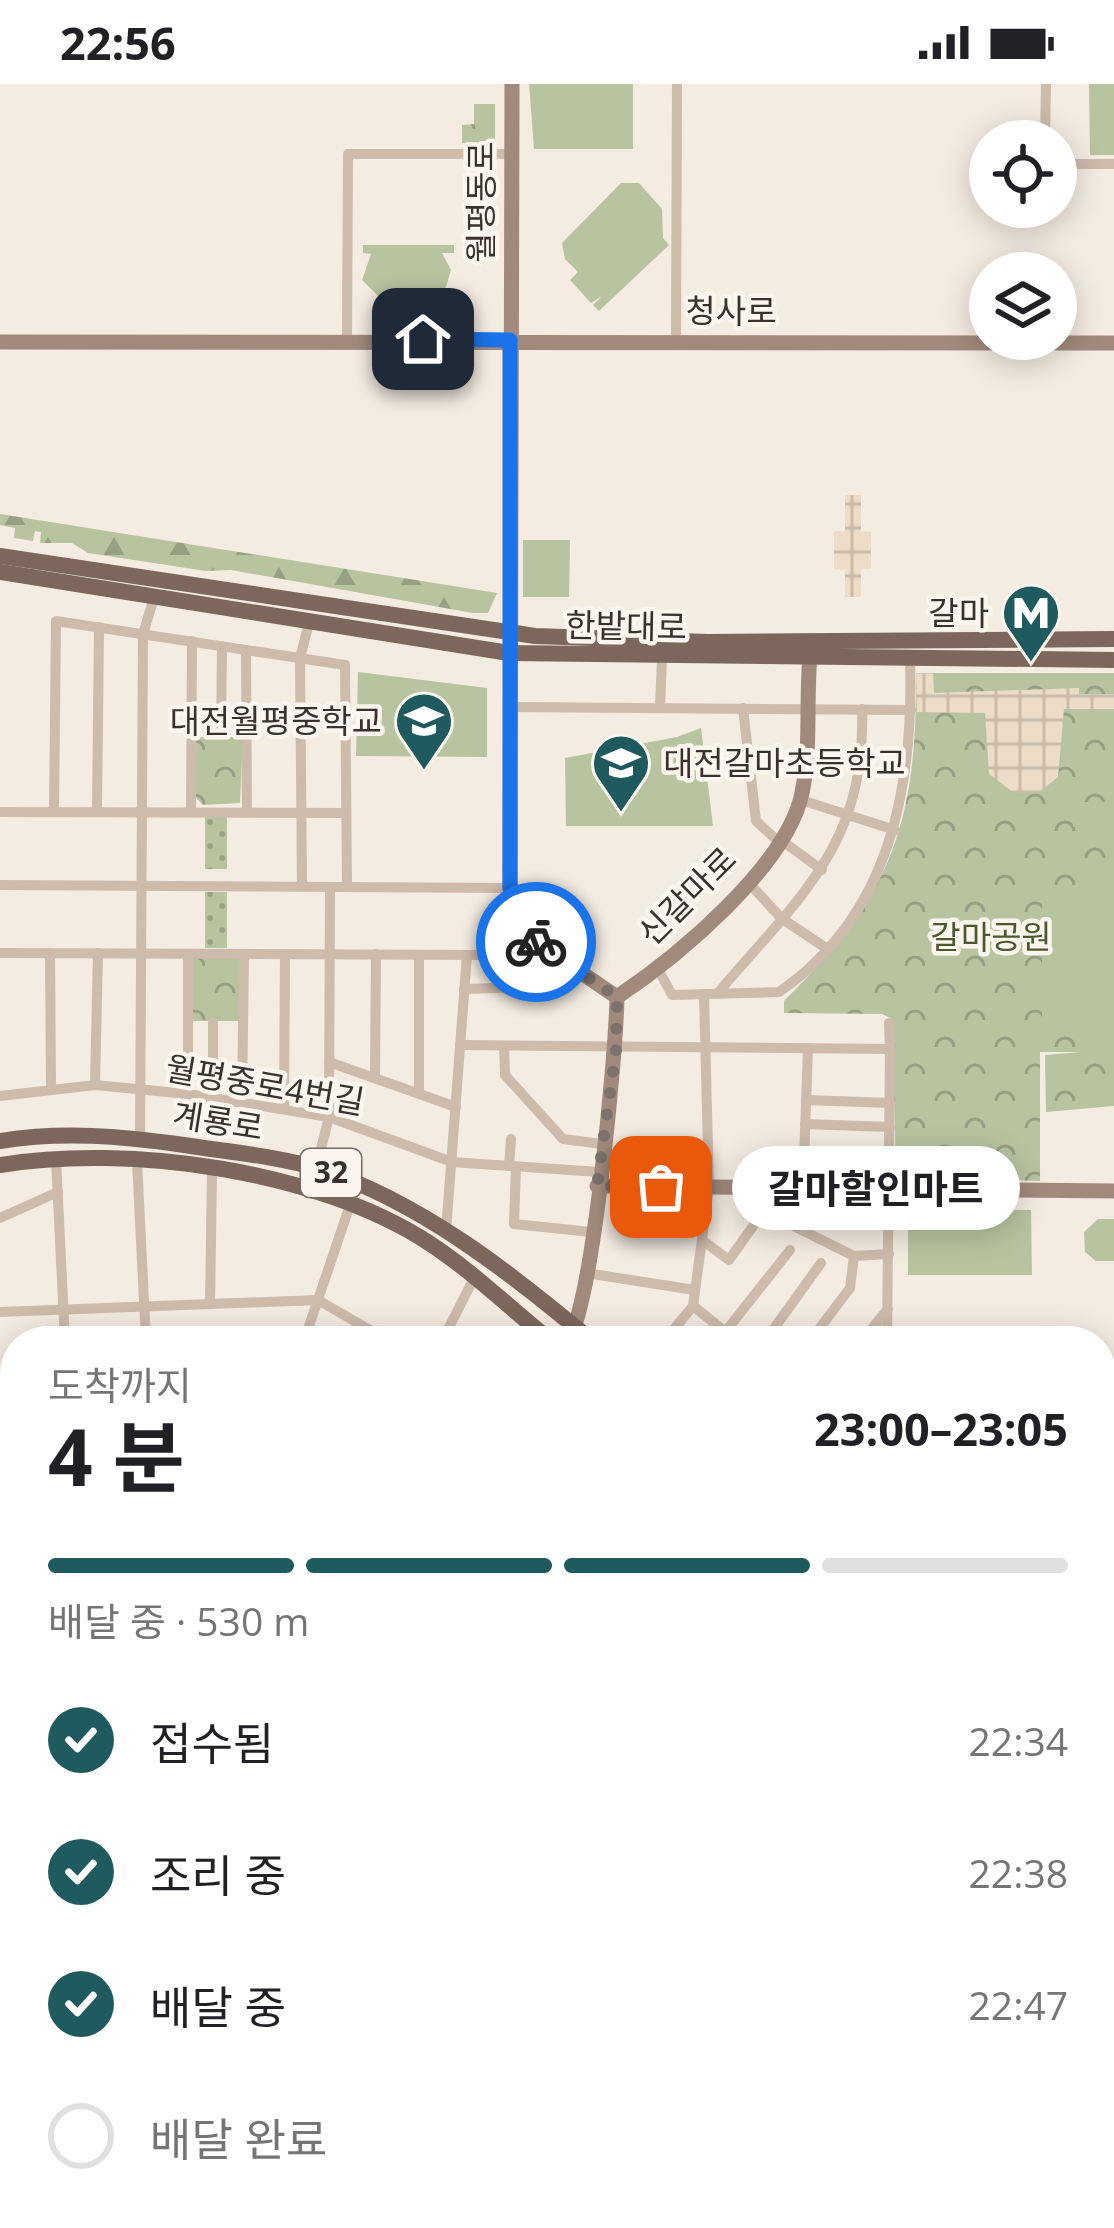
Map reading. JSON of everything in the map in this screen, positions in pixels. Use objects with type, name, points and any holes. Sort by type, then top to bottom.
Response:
[{"type":"main road","name":"한밭대로","points":[[0,556],[510,632],[816,647],[910,659],[1114,660]]},
{"type":"main road","name":"한밭대로","points":[[0,572],[155,593],[509,653],[662,658],[816,647],[1114,639]]},
{"type":"main road","name":"계룡로","points":[[0,1141],[42,1134],[140,1139],[316,1168],[369,1188],[446,1232],[561,1326]]},
{"type":"main road","name":"계룡로","points":[[0,1165],[56,1159],[137,1161],[212,1171],[351,1202],[430,1243],[533,1326]]},
{"type":"street","name":"월평동로","points":[[512,84],[510,888],[526,930],[550,955],[617,997]]},
{"type":"street","points":[[676,340],[677,84]]},
{"type":"street","points":[[1046,84],[1046,120]]},
{"type":"street","points":[[347,339],[348,154],[512,154]]},
{"type":"street","points":[[1077,164],[1114,164]]},
{"type":"street","points":[[0,332],[44,339]]},
{"type":"street","points":[[0,342],[44,339]]},
{"type":"street","name":"청사로","points":[[44,339],[1114,343]]},
{"type":"street","points":[[140,1139],[143,634],[155,593]]},
{"type":"street","points":[[302,886],[300,658],[310,619]]},
{"type":"street","points":[[54,812],[56,621],[344,665],[346,887]]},
{"type":"street","points":[[98,812],[99,627]]},
{"type":"street","points":[[191,812],[192,641]]},
{"type":"street","points":[[220,733],[222,646]]},
{"type":"street","name":"신갈마로","points":[[617,997],[658,969],[748,882],[780,841],[801,800],[816,647]]},
{"type":"street","points":[[246,650],[247,812]]},
{"type":"street","points":[[660,707],[662,658]]},
{"type":"street","points":[[658,969],[672,995],[778,992],[826,948],[874,882],[896,830],[908,772],[910,659]]},
{"type":"street","points":[[510,706],[911,710]]},
{"type":"street","name":"신갈마로","points":[[743,708],[756,821],[780,841]]},
{"type":"street","points":[[676,1326],[693,1306],[709,1187],[703,1051],[710,994],[822,870],[848,816],[861,762],[862,709]]},
{"type":"street","points":[[801,800],[896,830]]},
{"type":"street","points":[[0,812],[346,813]]},
{"type":"street","points":[[780,841],[822,870]]},
{"type":"street","points":[[748,882],[782,918],[826,948]]},
{"type":"street","points":[[0,885],[510,888]]},
{"type":"street","points":[[316,1168],[328,1117],[331,886]]},
{"type":"street","points":[[0,953],[483,955]]},
{"type":"street","points":[[50,953],[51,1089]]},
{"type":"street","points":[[95,1085],[98,953]]},
{"type":"street","points":[[188,954],[188,1094]]},
{"type":"street","points":[[242,1102],[244,954]]},
{"type":"street","points":[[284,1108],[285,954]]},
{"type":"street","points":[[375,1074],[376,955]]},
{"type":"street","points":[[418,955],[419,1091]]},
{"type":"street","points":[[446,1232],[467,955]]},
{"type":"street","points":[[464,988],[529,987],[550,955]]},
{"type":"street","points":[[574,1326],[586,1273],[616,1050],[617,997]]},
{"type":"street","points":[[213,1023],[213,1098]]},
{"type":"street","points":[[888,1326],[889,1023]]},
{"type":"street","points":[[460,1045],[703,1051],[890,1048]]},
{"type":"street","points":[[504,1046],[505,1075],[563,1139],[602,1144]]},
{"type":"street","points":[[803,1188],[808,1048]]},
{"type":"street","points":[[329,1062],[375,1074],[456,1107]]},
{"type":"street","name":"월평중로4번길","points":[[0,1096],[95,1085],[188,1094],[328,1117],[452,1162],[598,1179]]},
{"type":"street","points":[[806,1100],[890,1102]]},
{"type":"street","points":[[805,1124],[890,1127]]},
{"type":"street","points":[[512,1139],[514,1224],[591,1232]]},
{"type":"street","points":[[56,1159],[65,1326]]},
{"type":"street","points":[[137,1161],[145,1326]]},
{"type":"street","name":"계룡로","points":[[210,1304],[212,1171]]},
{"type":"street","points":[[598,1179],[709,1187],[1114,1191]]},
{"type":"street","points":[[702,1240],[729,1260],[780,1188]]},
{"type":"street","points":[[0,1218],[58,1192]]},
{"type":"street","points":[[309,1326],[351,1202]]},
{"type":"street","points":[[763,1211],[854,1256],[890,1254]]},
{"type":"street","points":[[729,1326],[790,1250]]},
{"type":"street","points":[[821,1326],[850,1288],[854,1256]]},
{"type":"street","points":[[776,1326],[821,1263]]},
{"type":"street","points":[[586,1273],[695,1290]]},
{"type":"street","points":[[450,1326],[474,1278]]},
{"type":"street","points":[[0,1312],[318,1300],[363,1326]]},
{"type":"street","points":[[693,1306],[712,1326]]},
{"type":"street","points":[[874,1326],[890,1306]]},
{"type":"green space","points":[[529,84],[633,84],[633,149],[534,149]]},
{"type":"green space","points":[[1089,84],[1114,84],[1114,155],[1090,155]]},
{"type":"green space","points":[[474,104],[495,104],[495,143],[462,143],[462,125],[474,124]]},
{"type":"green space","points":[[621,183],[639,183],[662,209],[663,238],[669,245],[599,311],[593,305],[602,296],[591,303],[570,280],[578,272],[565,259],[562,243]]},
{"type":"green space","points":[[363,245],[454,245],[454,253],[442,253],[451,270],[446,287],[432,299],[381,299],[362,280],[371,254],[363,253]]},
{"type":"green space","points":[[0,514],[497,593],[488,613],[473,613],[231,570],[206,571],[88,553],[72,543],[40,543],[41,532],[35,531],[33,541],[14,538],[15,528],[0,525]]},
{"type":"green space","points":[[523,540],[570,540],[569,597],[523,597]]},
{"type":"green space","points":[[358,672],[487,688],[487,757],[356,756]]},
{"type":"green space","name":"갈마공원","points":[[916,673],[1114,673],[1114,1106],[1046,1112],[1045,1055],[1082,1052],[1040,1052],[1040,1181],[896,1177],[892,1019],[882,1014],[784,1013],[784,1001],[850,926],[891,854],[911,773]]},
{"type":"green space","points":[[701,728],[713,826],[566,826],[565,758],[677,737]]},
{"type":"green space","points":[[196,737],[243,737],[240,803],[203,805],[196,798]]},
{"type":"green space","points":[[1073,802],[1114,802],[1114,827],[1073,827]]},
{"type":"green space","points":[[205,816],[227,816],[227,869],[205,869]]},
{"type":"green space","points":[[1042,891],[1114,892],[1114,1026],[1042,1026]]},
{"type":"green space","points":[[205,892],[227,892],[227,948],[205,948]]},
{"type":"green space","points":[[191,957],[242,957],[240,1021],[190,1021]]},
{"type":"green space","points":[[908,1210],[1031,1210],[1032,1275],[908,1275]]},
{"type":"green space","points":[[1098,1219],[1114,1219],[1114,1261],[1096,1261],[1085,1252],[1084,1232]]},
{"type":"shaded area","points":[[845,495],[861,495],[861,531],[871,532],[871,569],[861,569],[861,597],[845,597],[845,570],[834,569],[834,531],[845,531]]},
{"type":"shaded area","points":[[916,673],[933,673],[934,693],[1079,688],[1079,694],[1114,694],[1114,709],[1064,709],[1058,777],[1039,792],[1014,793],[989,774],[985,713],[917,712]]},
{"type":"way so far","points":[[536,942],[617,997],[616,1050],[597,1186],[661,1187]]},
{"type":"place","name":"갈마","points":[[1031,664]]},
{"type":"place","name":"대전월평중학교","points":[[424,772]]},
{"type":"place","name":"대전갈마초등학교","points":[[621,814]]},
{"type":"place","name":"갈마할인마트","points":[[661,1187]]},
{"type":"route","points":[[423,339],[510,340],[510,888],[518,914],[536,942]]}]
